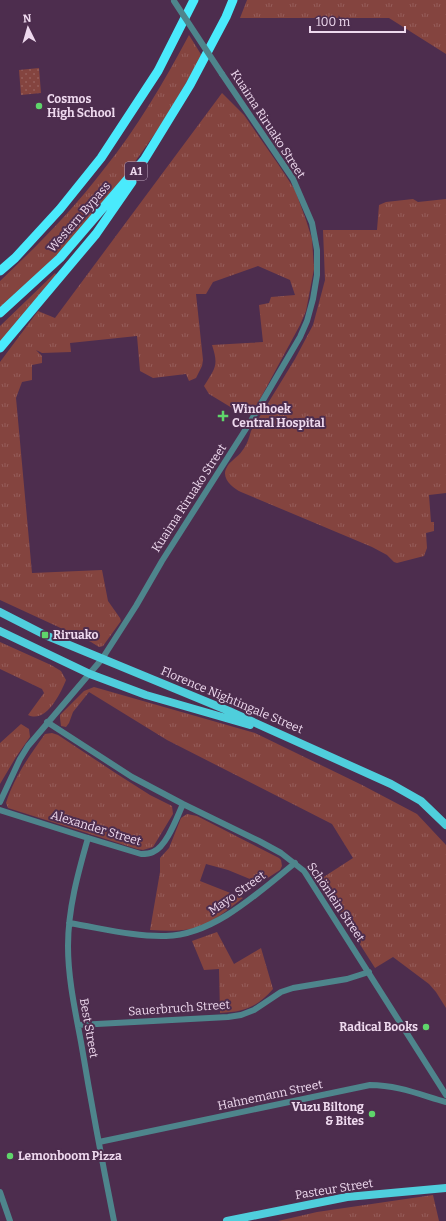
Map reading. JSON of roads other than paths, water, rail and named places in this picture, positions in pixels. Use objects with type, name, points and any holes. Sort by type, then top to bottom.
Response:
[{"type":"highway","name":"Western Bypass","points":[[0,271],[15,258],[60,209],[101,158],[158,71],[194,0]]},
{"type":"highway","name":"Western Bypass","points":[[0,313],[60,258],[144,160],[190,86],[226,17],[233,0]]},
{"type":"highway","points":[[0,348],[96,234],[121,199],[144,160]]},
{"type":"main road","name":"Florence Nightingale Street","points":[[0,612],[46,635],[229,711],[391,784],[421,801],[446,824]]},
{"type":"main road","name":"Florence Nightingale Street","points":[[0,631],[90,674],[146,695],[248,724],[268,732],[401,794],[426,811],[446,831]]},
{"type":"main road","name":"Pasteur Street","points":[[227,1221],[347,1197],[446,1188]]},
{"type":"street","name":"Kuaima Riruako Street","points":[[0,802],[20,759],[28,746],[102,659],[136,606],[162,561],[257,411],[300,337],[307,321],[313,299],[317,275],[317,250],[312,223],[293,180],[174,0]]},
{"type":"street","name":"Schönlein Street","points":[[48,722],[132,777],[259,841],[304,870],[446,1095]]},
{"type":"street","name":"Alexander Street","points":[[0,810],[141,854],[148,854],[155,852],[162,845],[183,804]]},
{"type":"street","name":"Best Street","points":[[88,838],[77,876],[69,923],[68,970],[114,1221]]},
{"type":"street","name":"Mayo Street","points":[[69,923],[150,936],[167,936],[191,932],[216,922],[255,895],[295,863]]},
{"type":"street","name":"Sauerbruch Street","points":[[78,1026],[241,1015],[254,1010],[282,992],[293,988],[347,979],[369,972]]},
{"type":"street","name":"Hahnemann Street","points":[[99,1142],[370,1085],[382,1085],[399,1088],[446,1102]]},
{"type":"street","points":[[0,1192],[10,1221]]},
{"type":"place","name":"Cosmos High School","points":[[39,106]]},
{"type":"place","name":"Windhoek Central Hospital","points":[[223,416]]},
{"type":"place","name":"Riruako","points":[[45,635]]},
{"type":"place","name":"Radical Books","points":[[426,1027]]},
{"type":"place","name":"Vuzu Biltong & Bites","points":[[372,1114]]},
{"type":"place","name":"Lemonboom Pizza","points":[[10,1156]]}]
